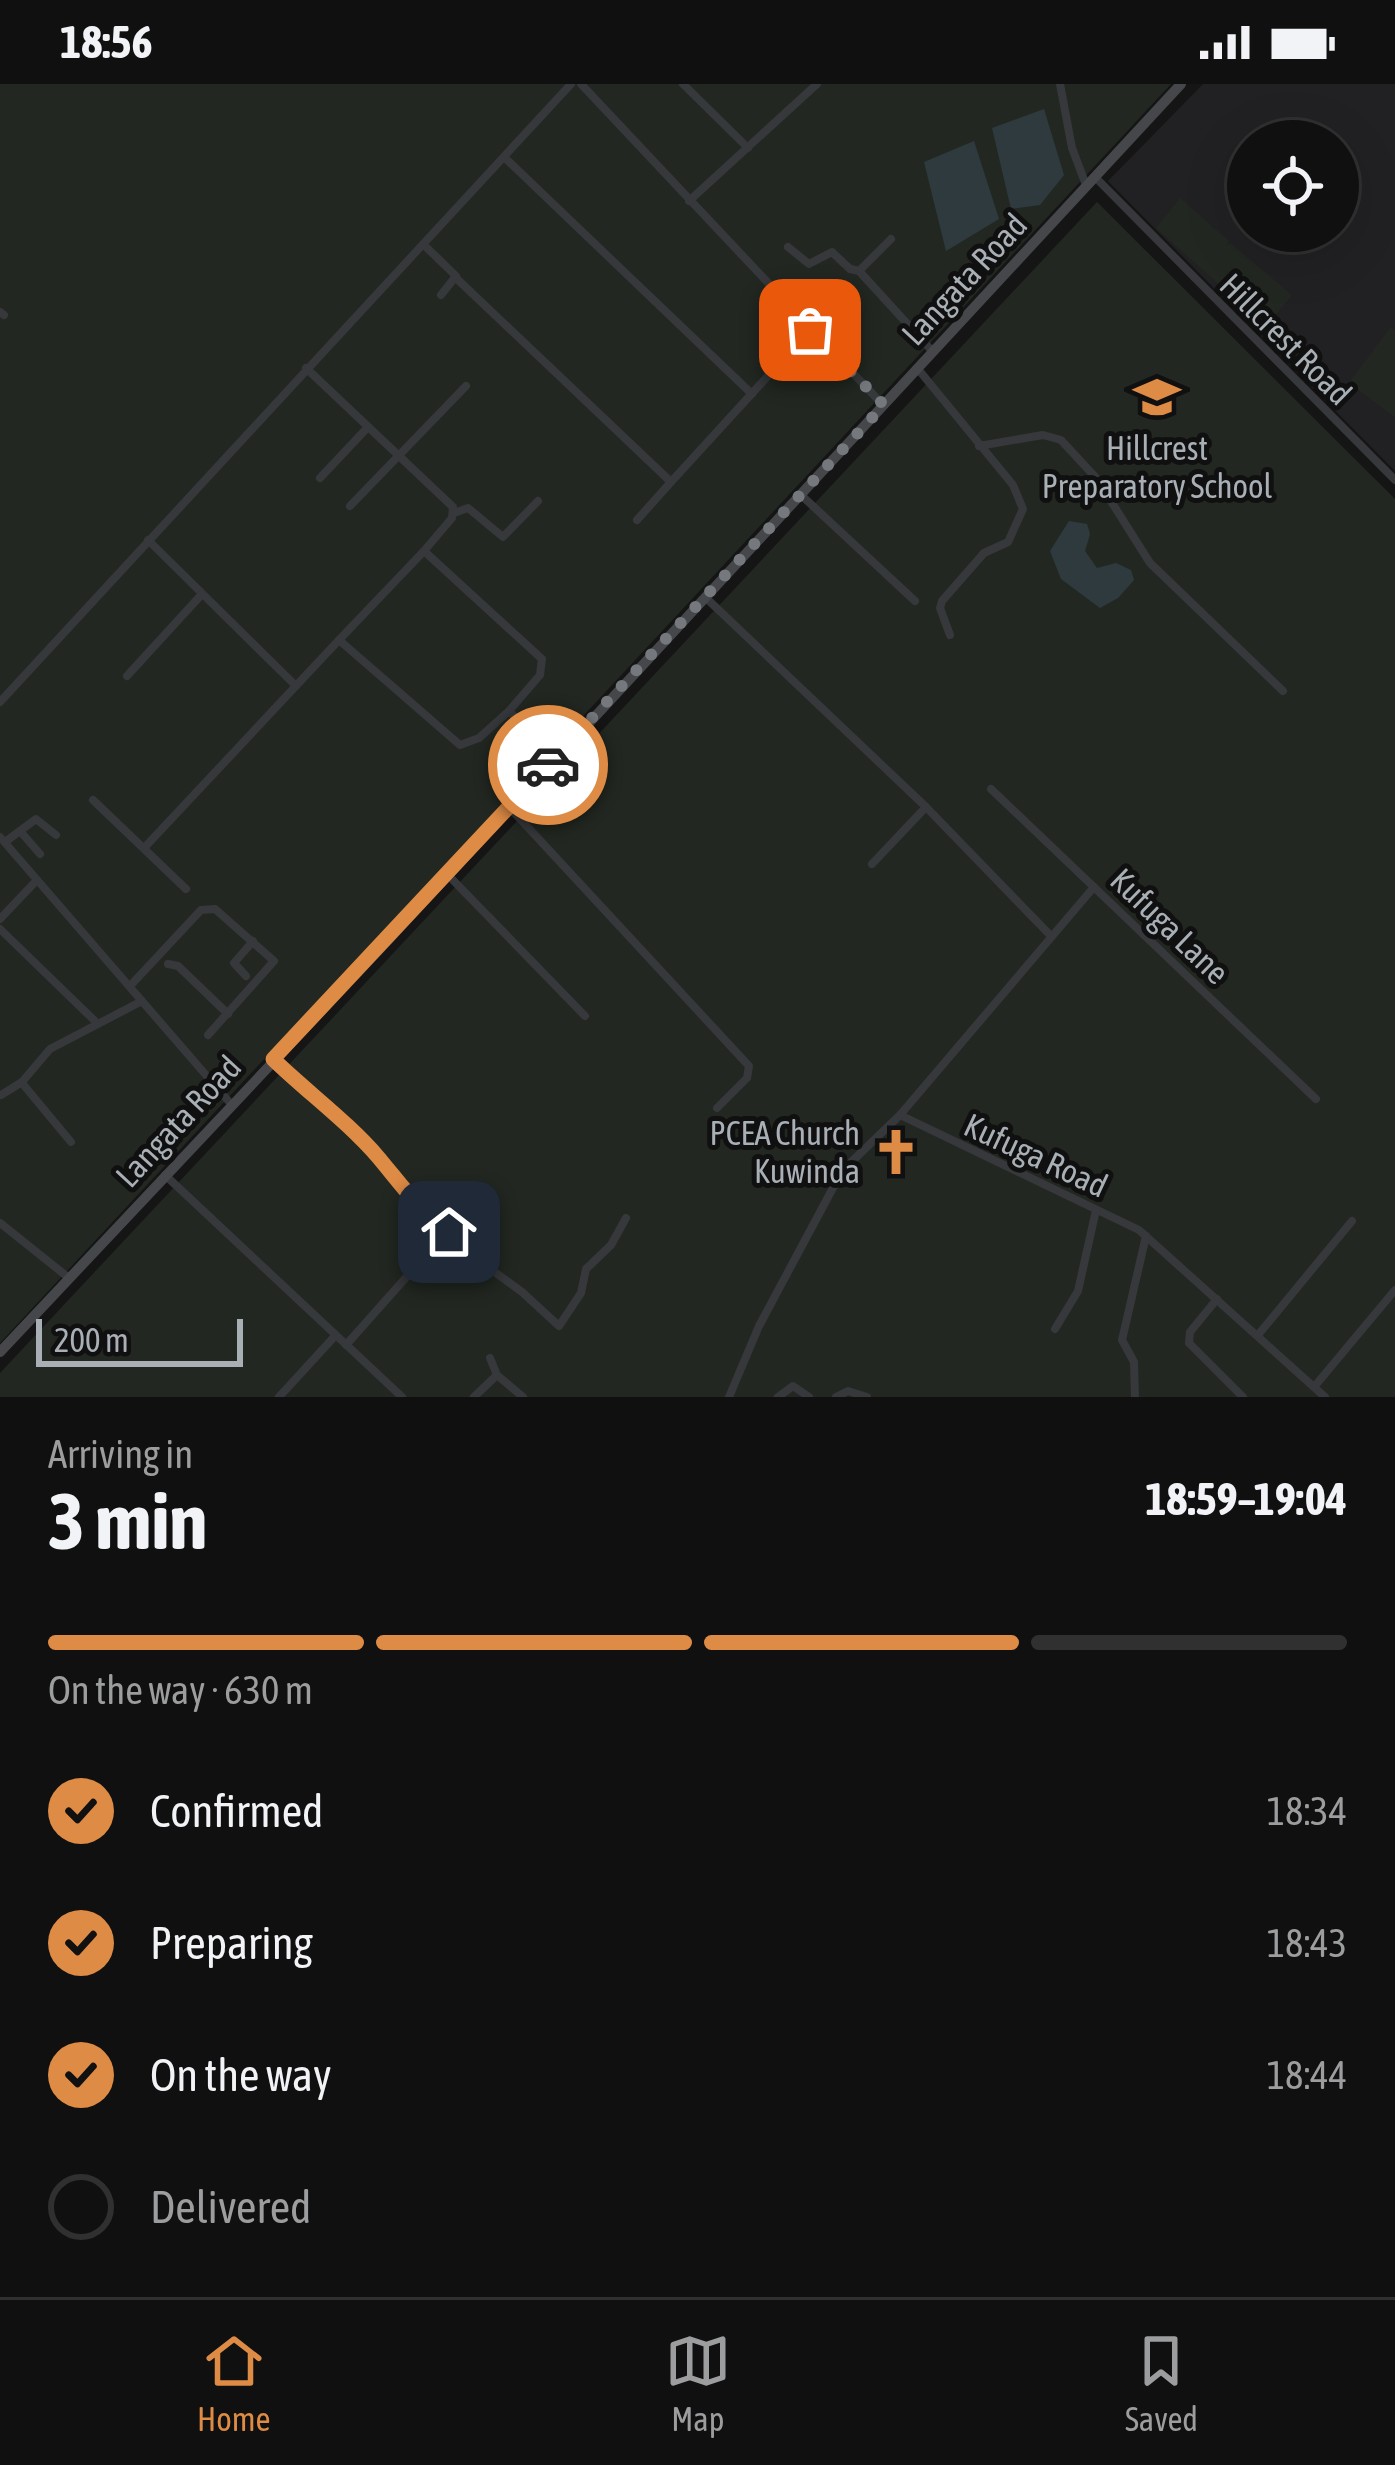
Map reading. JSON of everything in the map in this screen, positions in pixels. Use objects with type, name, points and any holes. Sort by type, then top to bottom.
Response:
[{"type":"main road","name":"Langata Road","points":[[0,1352],[1176,86]]},
{"type":"street","points":[[0,702],[306,368],[576,84],[884,405]]},
{"type":"street","points":[[683,84],[748,148]]},
{"type":"street","points":[[689,201],[818,84]]},
{"type":"street","points":[[1060,84],[1072,148],[1091,182]]},
{"type":"street","points":[[504,157],[752,394]]},
{"type":"street","name":"Hillcrest Road","points":[[1091,182],[1395,480]]},
{"type":"street","points":[[859,271],[891,239]]},
{"type":"street","points":[[424,245],[671,482]]},
{"type":"street","points":[[788,247],[811,265],[829,252],[859,271],[933,352]]},
{"type":"street","points":[[441,295],[456,278]]},
{"type":"street","points":[[637,520],[810,330]]},
{"type":"street","points":[[306,368],[451,504],[454,513]]},
{"type":"street","points":[[918,369],[1019,495],[1021,517],[1007,542],[984,553],[942,601],[950,635]]},
{"type":"street","points":[[350,506],[466,386]]},
{"type":"street","points":[[320,478],[368,427]]},
{"type":"street","points":[[980,446],[1043,435],[1061,440],[1097,479],[1150,563],[1283,691]]},
{"type":"street","points":[[800,494],[915,601]]},
{"type":"street","points":[[145,847],[424,551],[454,513],[468,508],[503,537],[538,501]]},
{"type":"street","points":[[148,540],[296,686]]},
{"type":"street","points":[[339,640],[460,746],[484,735],[509,711],[540,675],[542,659],[424,551]]},
{"type":"street","points":[[127,676],[202,594]]},
{"type":"street","points":[[704,596],[926,807],[1051,936]]},
{"type":"street","points":[[509,711],[555,757]]},
{"type":"street","name":"Kufuga Lane","points":[[991,789],[1316,1099]]},
{"type":"street","points":[[93,800],[186,889]]},
{"type":"street","points":[[509,807],[749,1066],[747,1078],[717,1108]]},
{"type":"street","points":[[872,864],[926,807]]},
{"type":"street","points":[[56,835],[38,819],[2,839],[231,1104]]},
{"type":"street","points":[[20,831],[40,854]]},
{"type":"street","points":[[448,874],[585,1016]]},
{"type":"street","points":[[0,919],[37,880]]},
{"type":"street","points":[[729,1397],[759,1326],[842,1172],[900,1115],[1094,887]]},
{"type":"street","points":[[130,986],[205,908],[219,913],[272,957],[272,967],[208,1035]]},
{"type":"street","points":[[0,929],[98,1024]]},
{"type":"street","points":[[246,976],[235,961],[253,941]]},
{"type":"street","points":[[168,964],[178,966],[228,1014]]},
{"type":"street","points":[[1,1095],[22,1082],[50,1048],[142,1001]]},
{"type":"street","points":[[273,1059],[376,1154],[424,1215],[559,1326],[581,1293],[586,1269],[610,1245],[626,1218]]},
{"type":"street","points":[[22,1082],[71,1142]]},
{"type":"street","name":"Kufuga Road","points":[[900,1115],[1146,1236],[1325,1397]]},
{"type":"street","points":[[165,1175],[402,1397]]},
{"type":"street","points":[[1055,1329],[1078,1291],[1096,1210]]},
{"type":"street","points":[[1258,1335],[1352,1221]]},
{"type":"street","points":[[0,1222],[69,1278]]},
{"type":"street","points":[[1135,1397],[1134,1362],[1122,1340],[1146,1236]]},
{"type":"street","points":[[346,1345],[422,1261],[442,1254]]},
{"type":"street","points":[[1314,1387],[1395,1290]]},
{"type":"street","points":[[1217,1299],[1190,1332],[1189,1343],[1243,1397]]},
{"type":"street","points":[[279,1397],[335,1336]]},
{"type":"street","points":[[490,1358],[497,1375],[524,1397]]},
{"type":"street","points":[[474,1397],[497,1375]]},
{"type":"street","points":[[778,1397],[793,1386],[809,1397]]},
{"type":"street","points":[[836,1397],[848,1391],[867,1397]]},
{"type":"shaded area","points":[[0,84],[1171,84],[0,1343]]},
{"type":"shaded area","points":[[1203,84],[1395,84],[1395,471],[1108,181]]},
{"type":"shaded area","points":[[1044,109],[1064,175],[1040,205],[1011,209],[992,128]]},
{"type":"shaded area","points":[[974,141],[999,219],[946,251],[924,162]]},
{"type":"shaded area","points":[[1180,198],[1227,239],[1227,252],[1241,252],[1292,295],[1266,326],[1156,228]]},
{"type":"shaded area","points":[[1097,202],[1395,499],[1395,1397],[0,1397],[0,1373]]},
{"type":"shaded area","points":[[1391,327],[1395,330],[1395,417],[1349,383]]},
{"type":"shaded area","points":[[1069,521],[1087,524],[1090,534],[1085,551],[1097,568],[1116,563],[1131,570],[1134,580],[1118,598],[1100,608],[1061,579],[1050,551]]},
{"type":"way so far","points":[[548,765],[884,405],[810,330]]},
{"type":"place","name":"Hillcrest Preparatory School","points":[[1157,397]]},
{"type":"place","name":"PCEA Church Kuwinda","points":[[896,1152]]},
{"type":"route","points":[[449,1232],[424,1215],[376,1154],[273,1059],[548,765]]}]
